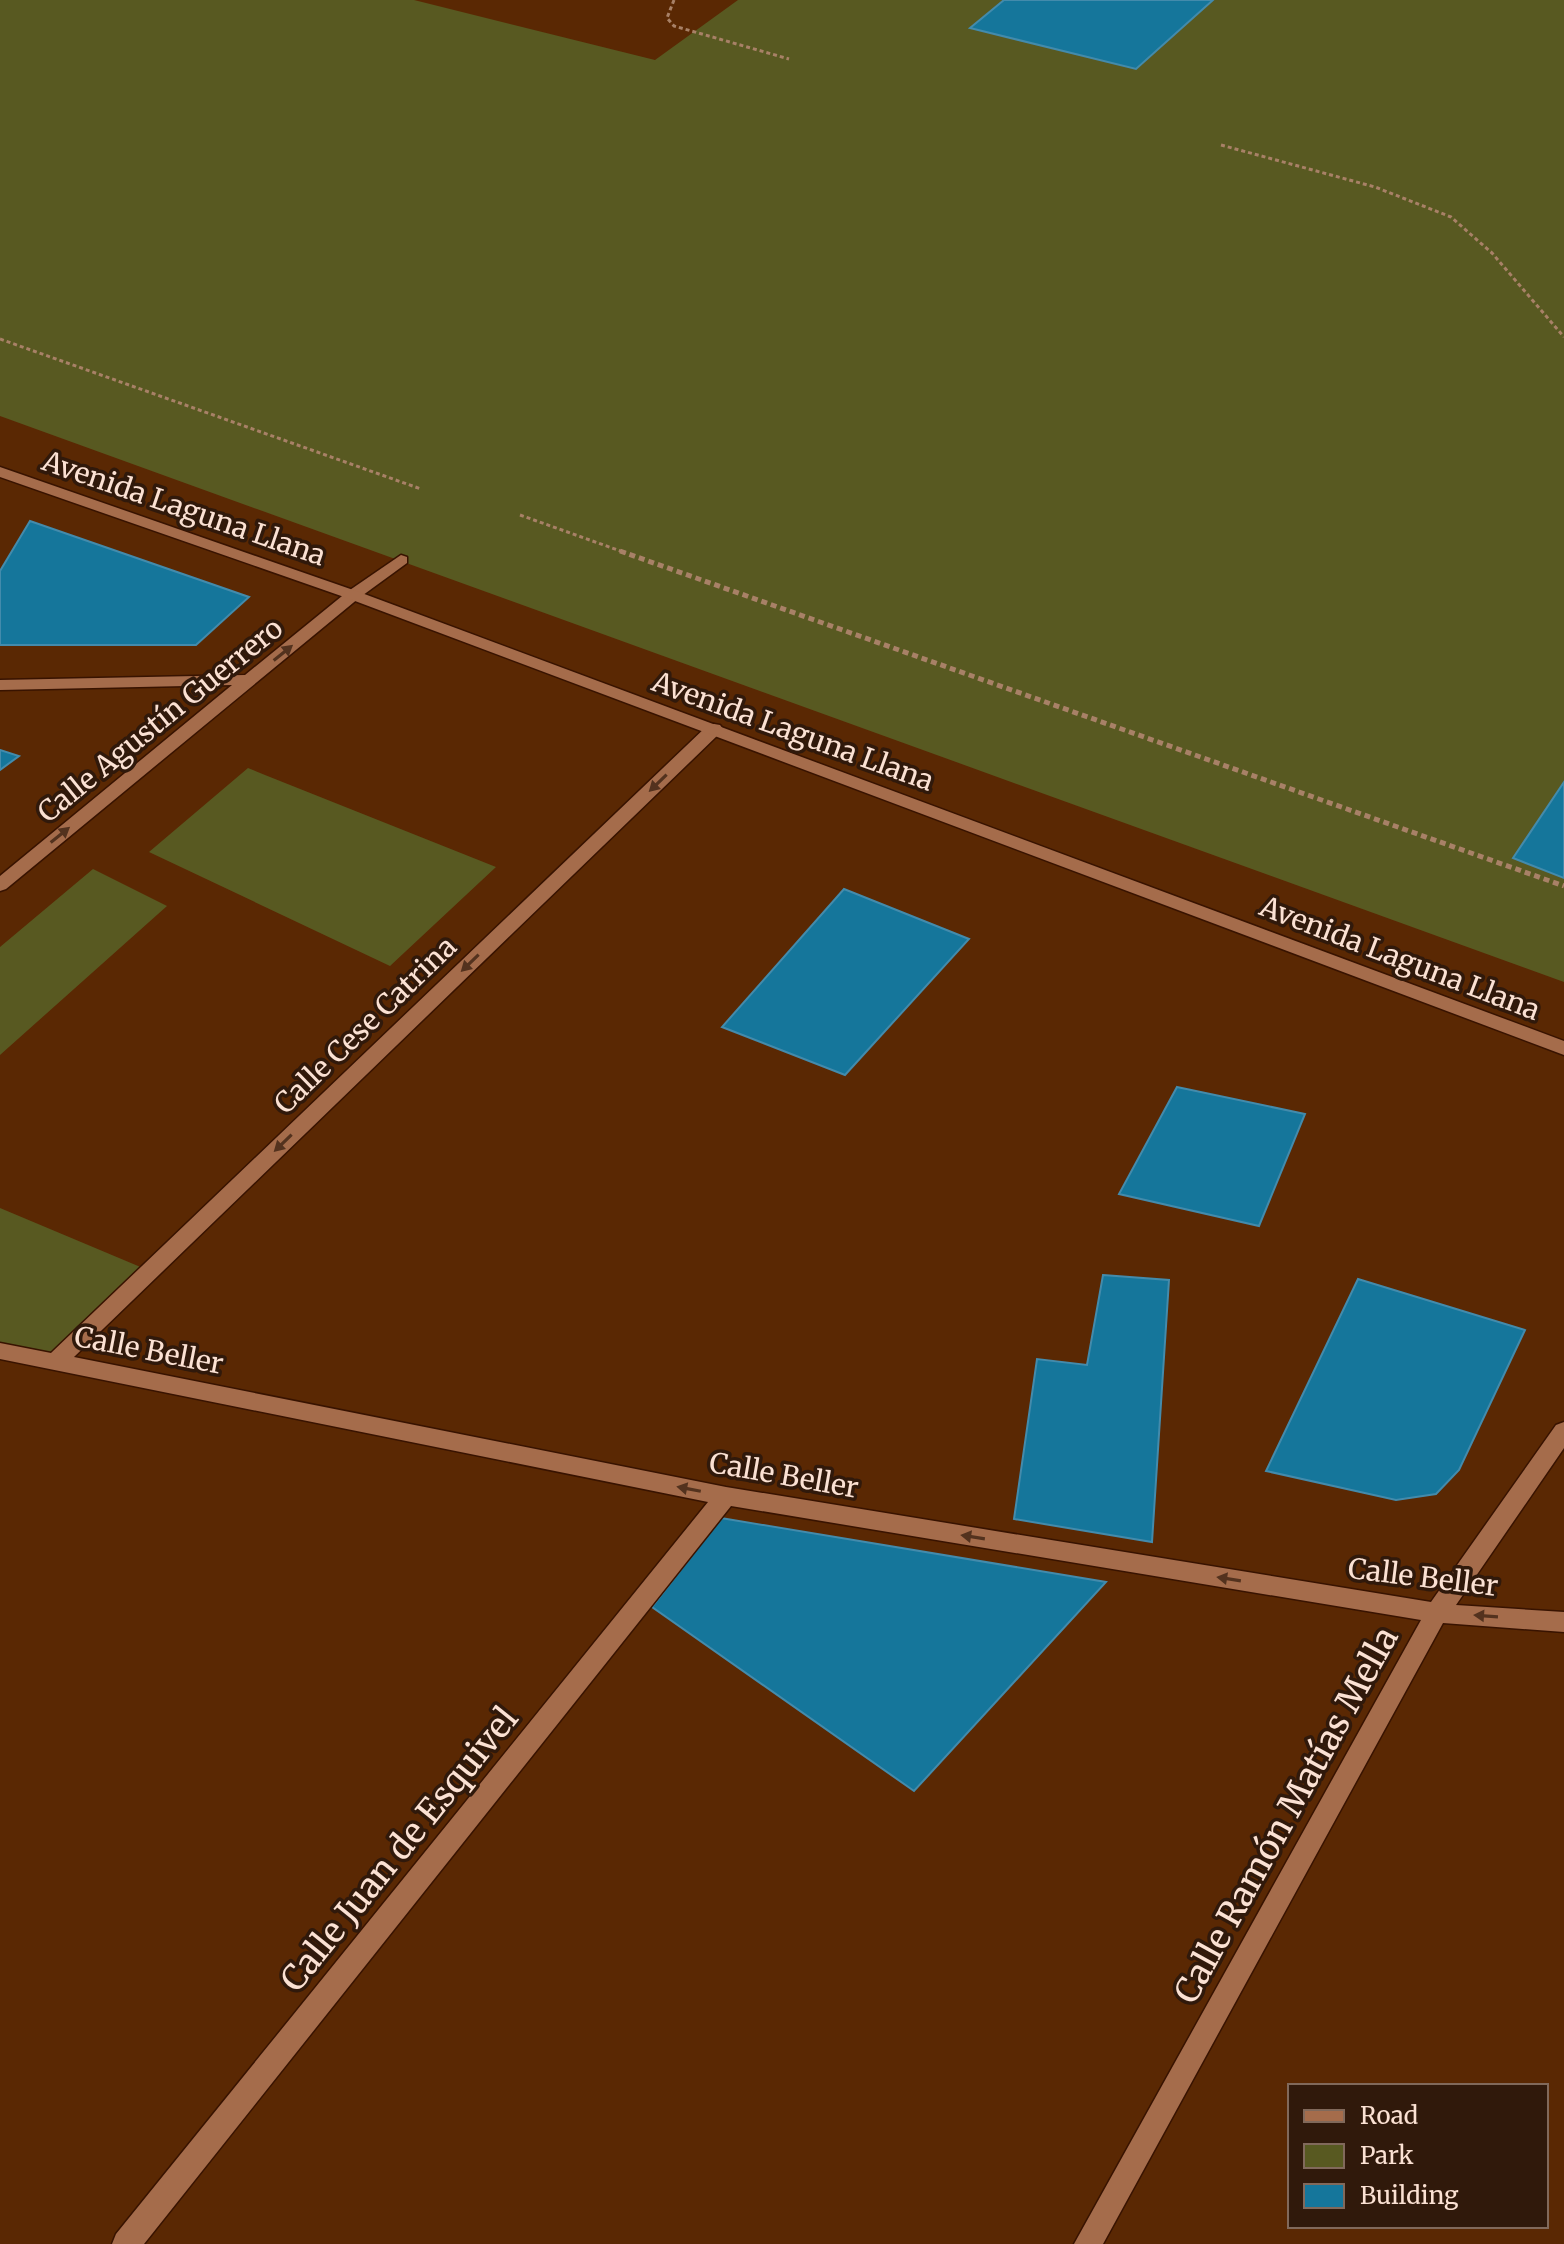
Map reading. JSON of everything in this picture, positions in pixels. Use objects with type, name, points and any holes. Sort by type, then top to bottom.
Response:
[{"type":"street","name":"Avenida Laguna Llana","points":[[0,472],[353,595],[1564,1048]]},
{"type":"street","name":"Calle Agustín Guerrero","points":[[0,885],[353,595],[401,560]]},
{"type":"street","points":[[0,685],[249,680]]},
{"type":"street","name":"Calle Cese Catrina","points":[[55,1362],[714,729]]},
{"type":"street","name":"Calle Beller","points":[[0,1351],[726,1496],[1437,1613],[1564,1622]]},
{"type":"street","name":"Calle Ramón Matías Mella","points":[[1088,2244],[1437,1613],[1564,1431]]},
{"type":"street","name":"Calle Juan de Esquivel","points":[[126,2244],[726,1496]]},
{"type":"path","points":[[674,0],[667,18],[674,26],[789,59]]},
{"type":"path","points":[[1221,145],[1375,187],[1451,217],[1492,253],[1564,337]]},
{"type":"path","points":[[0,339],[421,489]]},
{"type":"path","points":[[520,515],[1564,886]]},
{"type":"green space","points":[[0,0],[414,0],[655,60],[738,0],[1564,0],[1564,982],[0,416]]},
{"type":"green space","points":[[248,768],[496,867],[390,966],[149,852]]},
{"type":"green space","points":[[93,869],[167,906],[0,1055],[0,947]]},
{"type":"green space","points":[[0,1208],[150,1271],[55,1362],[0,1351]]},
{"type":"building","points":[[1004,0],[1213,0],[1136,69],[970,28]]},
{"type":"building","points":[[30,521],[249,597],[196,645],[0,645],[0,571]]},
{"type":"building","points":[[0,750],[19,756],[0,770]]},
{"type":"building","points":[[1564,782],[1564,878],[1513,858]]},
{"type":"building","points":[[844,889],[969,939],[845,1075],[722,1027]]},
{"type":"building","points":[[1177,1087],[1305,1114],[1259,1226],[1119,1194]]},
{"type":"building","points":[[1103,1275],[1169,1280],[1152,1542],[1014,1519],[1037,1359],[1087,1365]]},
{"type":"building","points":[[1358,1279],[1525,1330],[1459,1470],[1436,1494],[1396,1500],[1266,1471]]},
{"type":"building","points":[[721,1518],[1106,1582],[914,1791],[652,1607]]}]
